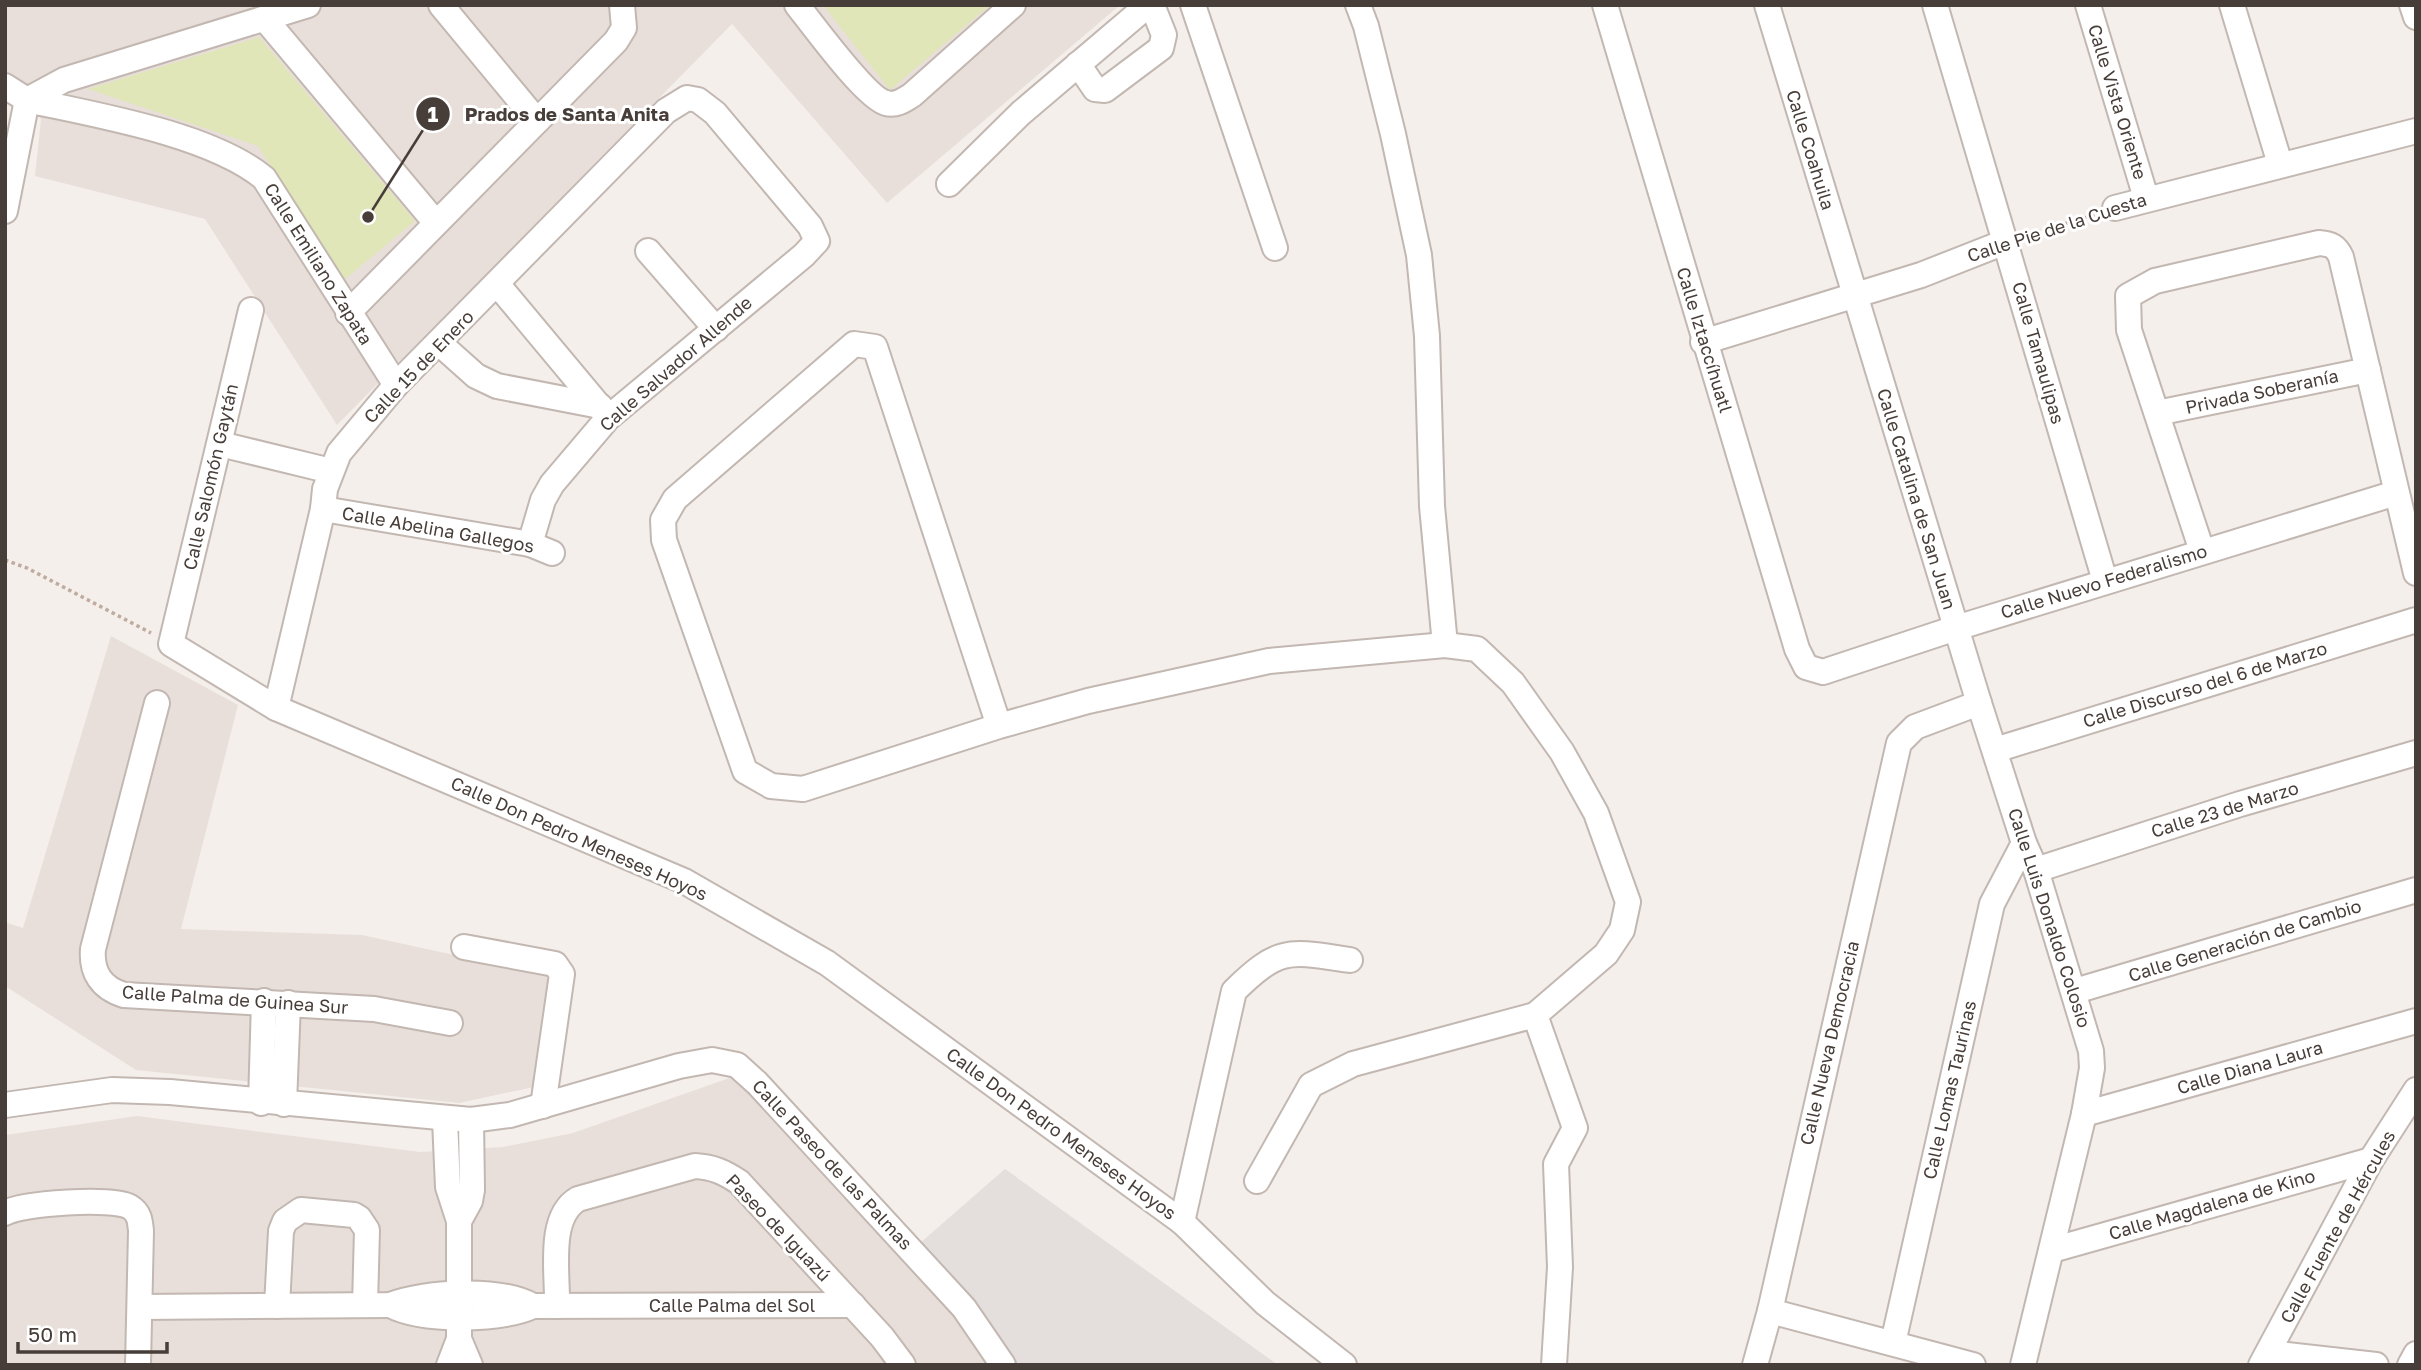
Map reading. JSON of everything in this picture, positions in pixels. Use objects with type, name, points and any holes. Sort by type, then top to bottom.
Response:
[{"type":"street","points":[[5,211],[27,100],[64,80],[308,5]]},
{"type":"street","points":[[441,5],[537,121]]},
{"type":"street","points":[[797,5],[859,82],[884,103],[895,104],[912,95],[1013,5]]},
{"type":"street","points":[[949,184],[1021,113],[1078,64],[1150,5],[1164,35],[1161,48],[1105,90],[1095,89],[1078,64]]},
{"type":"street","points":[[1193,5],[1275,248]]},
{"type":"street","points":[[1358,5],[1366,26],[1393,134],[1419,255],[1427,336],[1432,506],[1445,645]]},
{"type":"street","name":"Calle Iztaccíhuatl","points":[[1605,5],[1703,342],[1797,649],[1802,663],[1812,670]]},
{"type":"street","name":"Calle Coahuila","points":[[1767,5],[1854,296]]},
{"type":"street","name":"Calle Tamaulipas","points":[[1935,5],[2105,581]]},
{"type":"street","name":"Calle Vista Oriente","points":[[2088,5],[2146,198]]},
{"type":"street","points":[[2232,5],[2280,164]]},
{"type":"street","points":[[2412,5],[2416,17]]},
{"type":"street","points":[[348,313],[616,41],[624,28],[622,6]]},
{"type":"street","points":[[265,19],[436,223]]},
{"type":"street","name":"Calle Emiliano Zapata","points":[[5,86],[27,100],[184,139],[245,162],[264,178],[396,385]]},
{"type":"street","name":"Calle Salvador Allende","points":[[530,544],[543,500],[604,412],[716,329],[812,249],[817,241],[816,234],[715,113],[698,100],[687,98]]},
{"type":"street","name":"Calle 15 de Enero","points":[[276,708],[331,471],[339,453],[396,385],[498,285],[666,111],[687,98]]},
{"type":"street","name":"Calle Pie de la Cuesta","points":[[2115,208],[2416,131]]},
{"type":"street","name":"Calle Pie de la Cuesta","points":[[1703,342],[1921,275],[2006,242]]},
{"type":"street","points":[[2202,551],[2129,330],[2127,296],[2155,281],[2306,246],[2328,244],[2336,248],[2416,573]]},
{"type":"street","points":[[648,251],[716,329]]},
{"type":"street","points":[[498,285],[604,412]]},
{"type":"street","name":"Calle Catalina de San Juan","points":[[1854,296],[1979,703]]},
{"type":"street","name":"Calle Salomón Gaytán","points":[[171,644],[251,310]]},
{"type":"street","points":[[439,343],[476,376],[497,386],[604,412]]},
{"type":"street","points":[[999,726],[875,347],[854,344],[675,499],[663,520],[664,540],[744,771],[771,786],[803,789],[999,726],[1088,701],[1269,662],[1445,645],[1477,649],[1513,683],[1562,752],[1596,813],[1628,902],[1622,929],[1606,954],[1535,1015],[1353,1064],[1311,1085],[1257,1181]]},
{"type":"street","name":"Privada Soberanía","points":[[2157,413],[2368,370]]},
{"type":"street","points":[[220,444],[331,471]]},
{"type":"street","name":"Calle Nuevo Federalismo","points":[[1812,670],[1832,669],[2105,581],[2396,493]]},
{"type":"street","name":"Calle Abelina Gallegos","points":[[323,509],[530,544],[552,553]]},
{"type":"street","name":"Calle Discurso del 6 de Marzo","points":[[1995,750],[2416,620]]},
{"type":"street","name":"Calle Don Pedro Meneses Hoyos","points":[[171,644],[276,708],[684,881],[827,963],[1182,1222],[1265,1303],[1344,1365]]},
{"type":"street","name":"Calle Palma de Guinea Sur","points":[[157,703],[93,949],[94,968],[105,987],[124,995],[374,1009],[450,1023]]},
{"type":"street","name":"Calle Luis Donaldo Colosio","points":[[1979,703],[2075,991],[2091,1051],[2092,1068],[2084,1114],[2023,1365]]},
{"type":"street","name":"Calle Nueva Democracia","points":[[1755,1365],[1770,1311],[1895,757],[1905,733],[1979,703]]},
{"type":"street","name":"Calle 23 de Marzo","points":[[2036,870],[2240,804],[2416,753]]},
{"type":"street","name":"Calle Lomas Taurinas","points":[[1893,1343],[1992,904],[2024,843]]},
{"type":"street","name":"Calle Generación de Cambio","points":[[2075,991],[2416,890]]},
{"type":"street","points":[[464,947],[555,964],[560,968],[562,974],[543,1106]]},
{"type":"street","points":[[1182,1222],[1234,991],[1259,966],[1293,952],[1350,960]]},
{"type":"street","points":[[272,1104],[276,1002]]},
{"type":"street","points":[[1535,1015],[1575,1128],[1556,1164],[1560,1267],[1554,1365]]},
{"type":"street","name":"Calle Diana Laura","points":[[2084,1114],[2416,1021]]},
{"type":"street","name":"Calle Paseo de las Palmas","points":[[5,1105],[112,1090],[170,1092],[272,1104],[471,1120],[543,1106],[694,1062],[712,1060],[737,1065],[757,1083],[964,1308],[1003,1365]]},
{"type":"street","name":"Calle Fuente de Hércules","points":[[2265,1359],[2371,1160],[2416,1090]]},
{"type":"street","points":[[445,1119],[448,1187],[459,1221],[459,1317],[449,1365]]},
{"type":"street","points":[[459,1221],[470,1201],[472,1190],[471,1120]]},
{"type":"street","name":"Calle Magdalena de Kino","points":[[2052,1250],[2371,1160]]},
{"type":"street","name":"Paseo de Iguazú","points":[[545,1306],[559,1224],[568,1205],[578,1199],[695,1166],[719,1169],[738,1182],[853,1305]]},
{"type":"street","points":[[5,1213],[33,1205],[117,1203],[134,1209],[139,1217],[138,1365]]},
{"type":"street","points":[[277,1306],[281,1231],[285,1222],[301,1210],[354,1215],[363,1223],[378,1305]]},
{"type":"street","name":"Calle Palma del Sol","points":[[140,1307],[378,1305],[415,1298],[459,1317],[512,1313],[545,1306],[853,1305]]},
{"type":"street","points":[[853,1305],[903,1365]]},
{"type":"street","points":[[1770,1311],[1973,1365]]},
{"type":"street","points":[[459,1317],[470,1365]]},
{"type":"street","points":[[2410,1365],[2416,1354]]},
{"type":"street","points":[[2265,1359],[2376,1365]]},
{"type":"path","name":"Calle Pie de la Cuesta","points":[[2006,242],[2115,208]]},
{"type":"path","points":[[5,560],[27,568],[171,644]]},
{"type":"shaded area","points":[[5,5],[1120,5],[887,203],[732,24],[337,425],[205,219],[35,176],[41,119],[5,72]]},
{"type":"shaded area","points":[[111,636],[238,705],[181,929],[362,935],[552,976],[534,1087],[459,1103],[136,1070],[5,986],[5,922],[23,928]]},
{"type":"shaded area","points":[[735,1076],[970,1326],[992,1365],[5,1365],[5,1135],[137,1116],[420,1152],[503,1147],[573,1133]]},
{"type":"shaded area","points":[[1005,1169],[1278,1365],[992,1365],[970,1326],[904,1257]]},
{"type":"green space","points":[[823,5],[990,5],[890,90]]},
{"type":"green space","points":[[259,37],[415,221],[344,280],[258,146],[88,89]]},
{"type":"place","name":"Prados de Santa Anita","points":[[368,217]]}]
